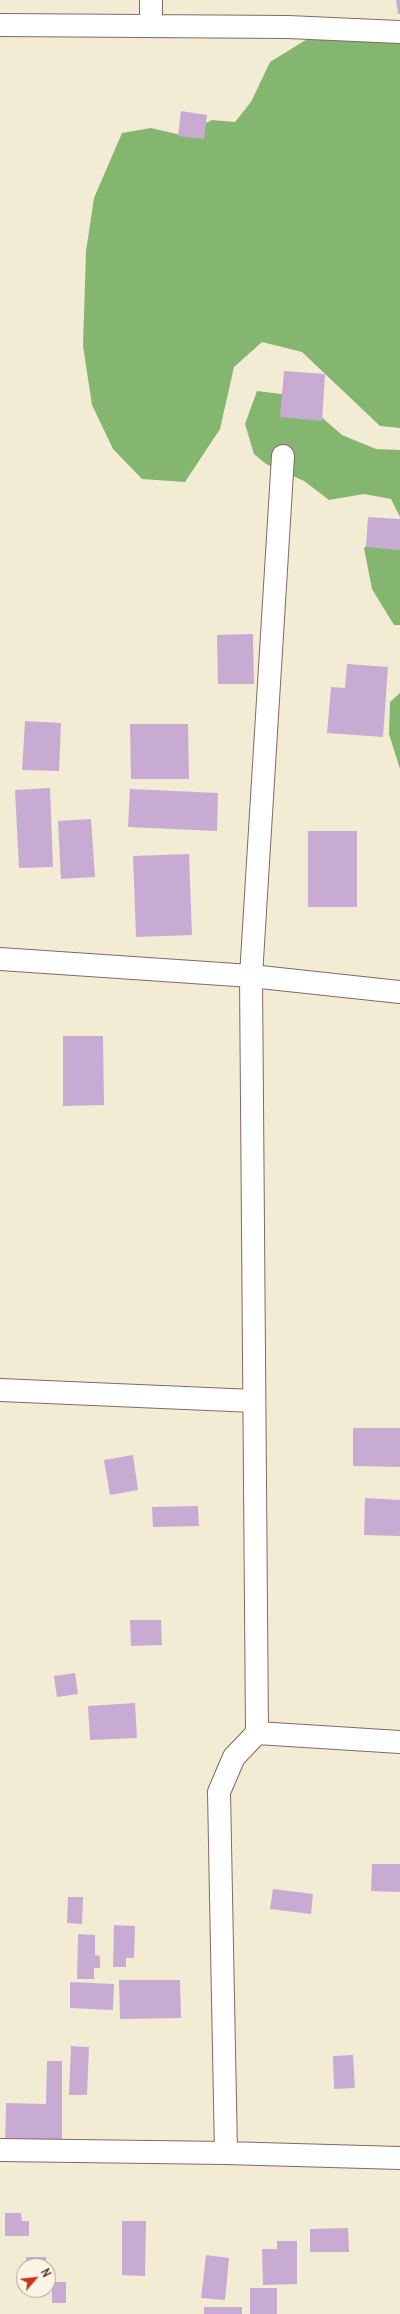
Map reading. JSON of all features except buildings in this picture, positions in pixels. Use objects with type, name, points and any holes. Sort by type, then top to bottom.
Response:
[{"type":"street","points":[[151,0],[151,25]]},
{"type":"street","points":[[0,25],[288,27],[400,32]]},
{"type":"street","points":[[226,2153],[219,1792],[234,1757],[257,1733],[251,976],[284,456]]},
{"type":"street","points":[[0,959],[251,976],[400,992]]},
{"type":"street","points":[[0,1390],[254,1401]]},
{"type":"street","points":[[257,1733],[400,1742]]},
{"type":"street","points":[[0,2150],[226,2153],[400,2158]]},
{"type":"green space","points":[[330,25],[400,28],[400,428],[380,426],[302,352],[262,342],[234,367],[220,429],[185,482],[142,479],[113,449],[92,405],[83,346],[86,251],[94,198],[122,133],[151,128],[181,135],[212,120],[235,122],[251,102],[270,62]]},
{"type":"green space","points":[[257,391],[289,395],[312,409],[342,435],[376,449],[400,450],[400,517],[391,499],[364,494],[329,500],[304,481],[266,464],[254,454],[245,424]]},
{"type":"green space","points":[[400,524],[400,625],[394,625],[372,589],[364,548],[384,532]]},
{"type":"green space","points":[[400,693],[400,769],[389,734],[390,702]]}]
